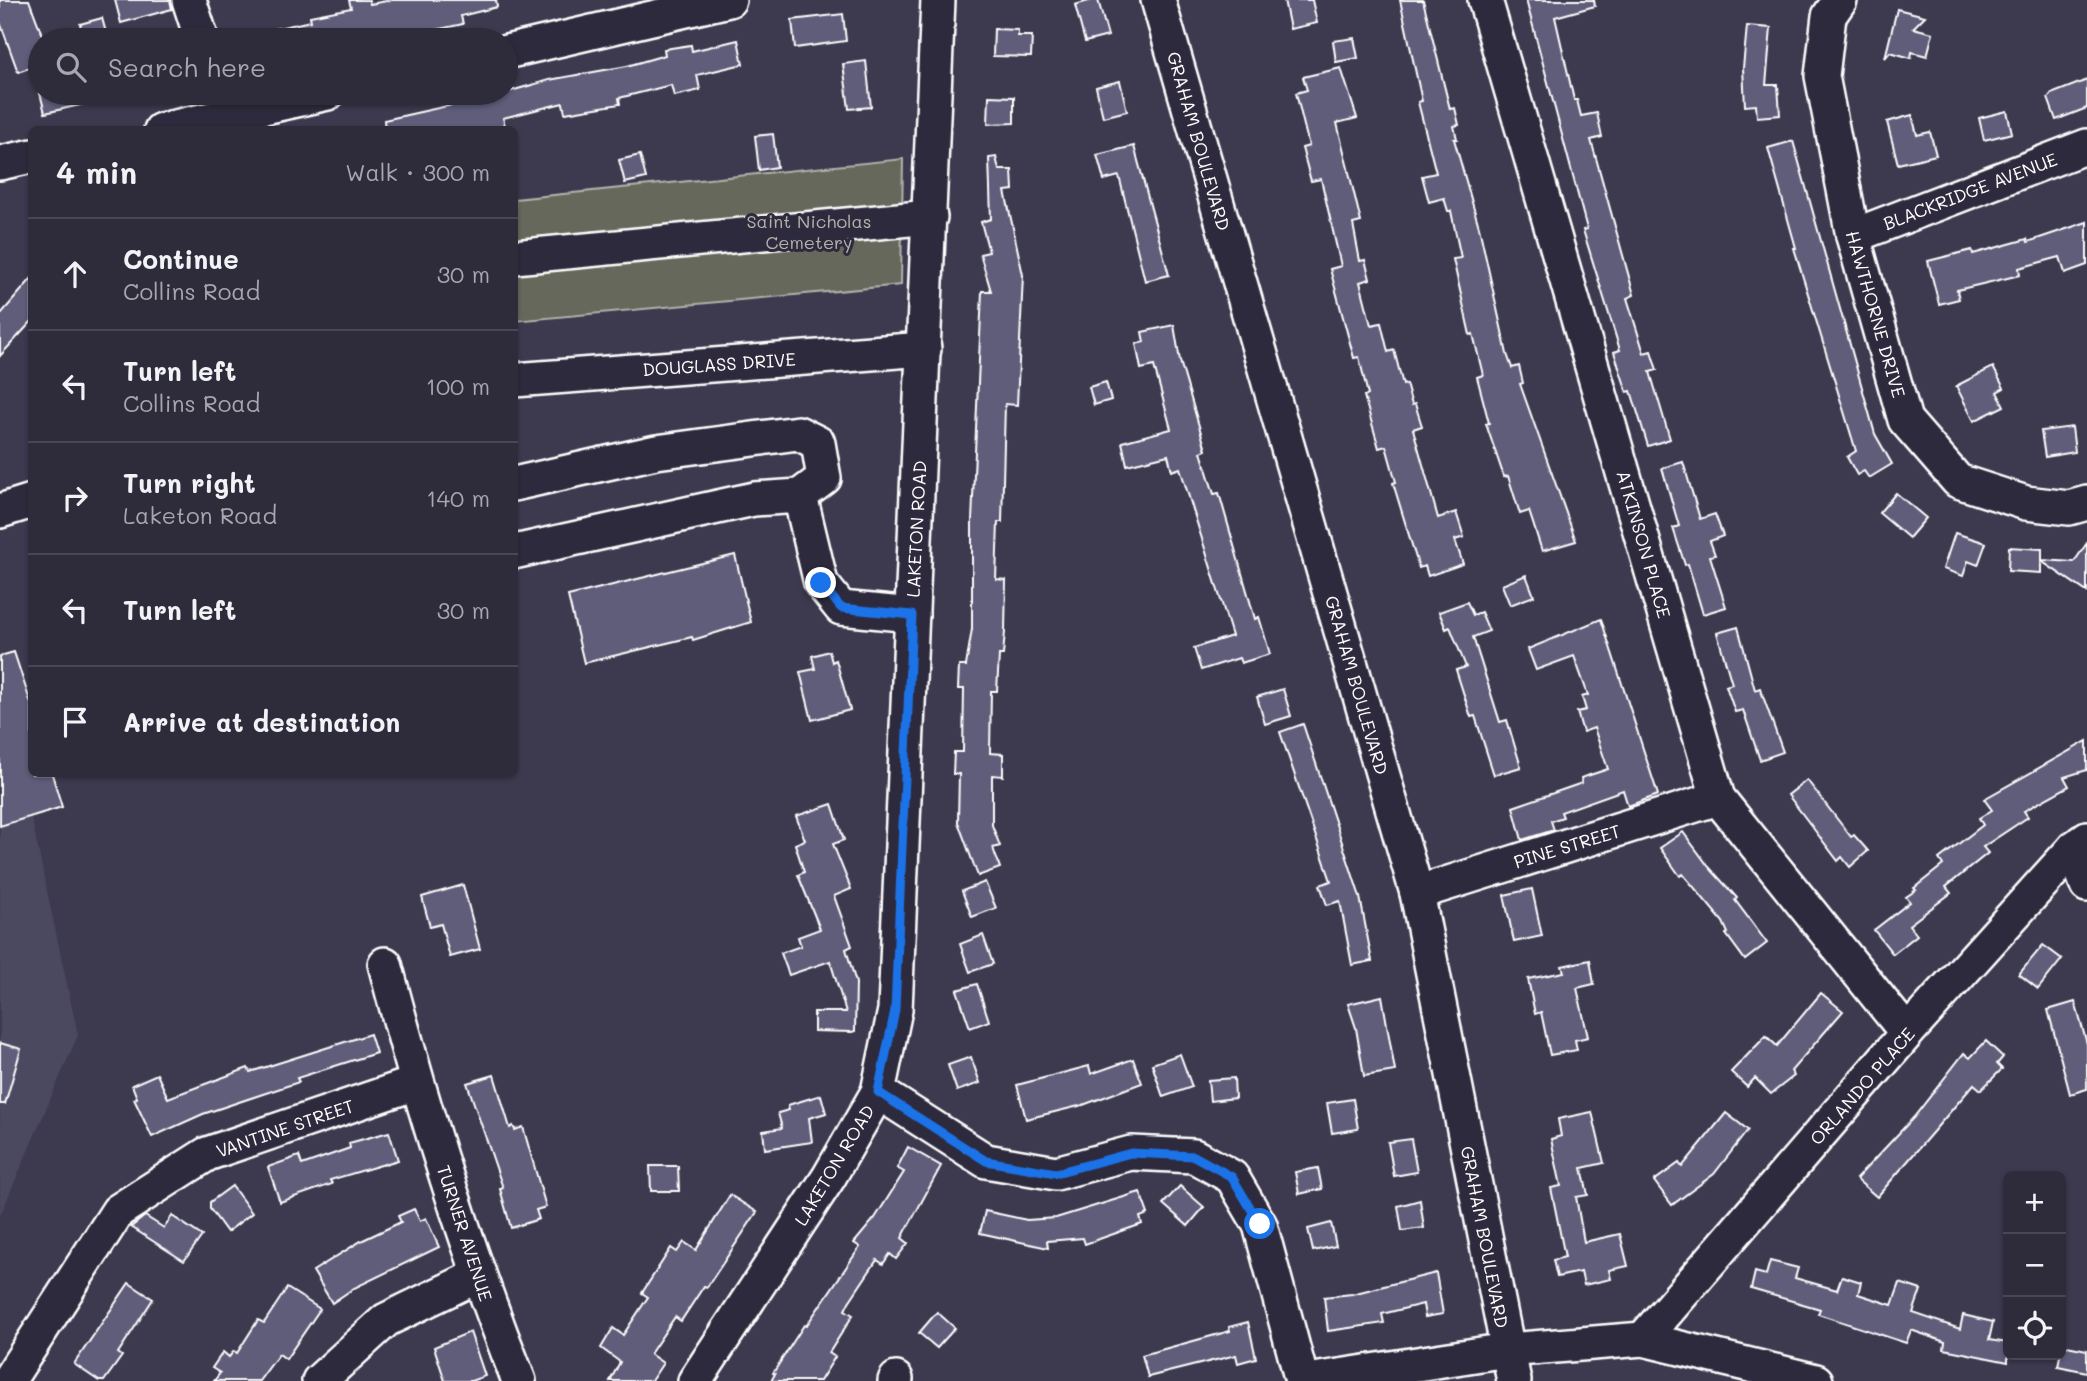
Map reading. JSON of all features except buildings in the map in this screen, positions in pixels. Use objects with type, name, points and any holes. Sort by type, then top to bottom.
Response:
[{"type":"street","points":[[189,0],[198,28]]},
{"type":"street","points":[[518,49],[729,0]]},
{"type":"street","name":"LAKETON ROAD","points":[[695,1381],[829,1177],[878,1092],[895,1010],[938,0]]},
{"type":"street","name":"GRAHAM BOULEVARD","points":[[1158,0],[1417,893],[1510,1366]]},
{"type":"street","name":"ATKINSON PLACE","points":[[1485,0],[1718,798],[1907,1033]]},
{"type":"street","name":"HAWTHORNE DRIVE","points":[[1840,0],[1829,16],[1822,76],[1853,236],[1906,420],[1958,481],[2026,503],[2069,508],[2087,503]]},
{"type":"street","points":[[171,126],[221,105]]},
{"type":"street","name":"BLACKRIDGE AVENUE","points":[[1853,236],[2087,146]]},
{"type":"street","points":[[0,163],[28,157]]},
{"type":"street","points":[[518,257],[930,217]]},
{"type":"street","name":"DOUGLASS DRIVE","points":[[518,380],[924,349]]},
{"type":"street","points":[[518,483],[656,452],[799,433],[818,443],[824,478],[800,496],[754,499],[518,551]]},
{"type":"street","points":[[800,496],[821,583],[841,608],[912,615]]},
{"type":"street","points":[[0,511],[28,502]]},
{"type":"street","name":"PINE STREET","points":[[1417,893],[1718,798]]},
{"type":"street","points":[[2081,843],[2087,885]]},
{"type":"street","name":"ORLANDO PLACE","points":[[1643,1339],[1907,1033],[2081,843]]},
{"type":"street","name":"TURNER AVENUE","points":[[385,964],[416,1083],[477,1276],[519,1381]]},
{"type":"street","name":"VANTINE STREET","points":[[8,1381],[118,1211],[207,1154],[416,1083]]},
{"type":"street","points":[[878,1092],[986,1161],[1056,1173],[1131,1153],[1194,1156],[1232,1177],[1260,1224],[1304,1381],[1510,1366],[1643,1339],[1816,1381]]},
{"type":"street","points":[[319,1381],[386,1321],[477,1276]]},
{"type":"shaded area","points":[[0,672],[78,1035],[0,1216]]},
{"type":"green space","name":"Saint Nicholas Cemetery","points":[[903,159],[901,285],[518,321],[518,199]]},
{"type":"route","points":[[821,583],[841,608],[912,615],[895,1010],[878,1092],[986,1161],[1056,1173],[1131,1153],[1194,1156],[1232,1177],[1260,1224]]}]
